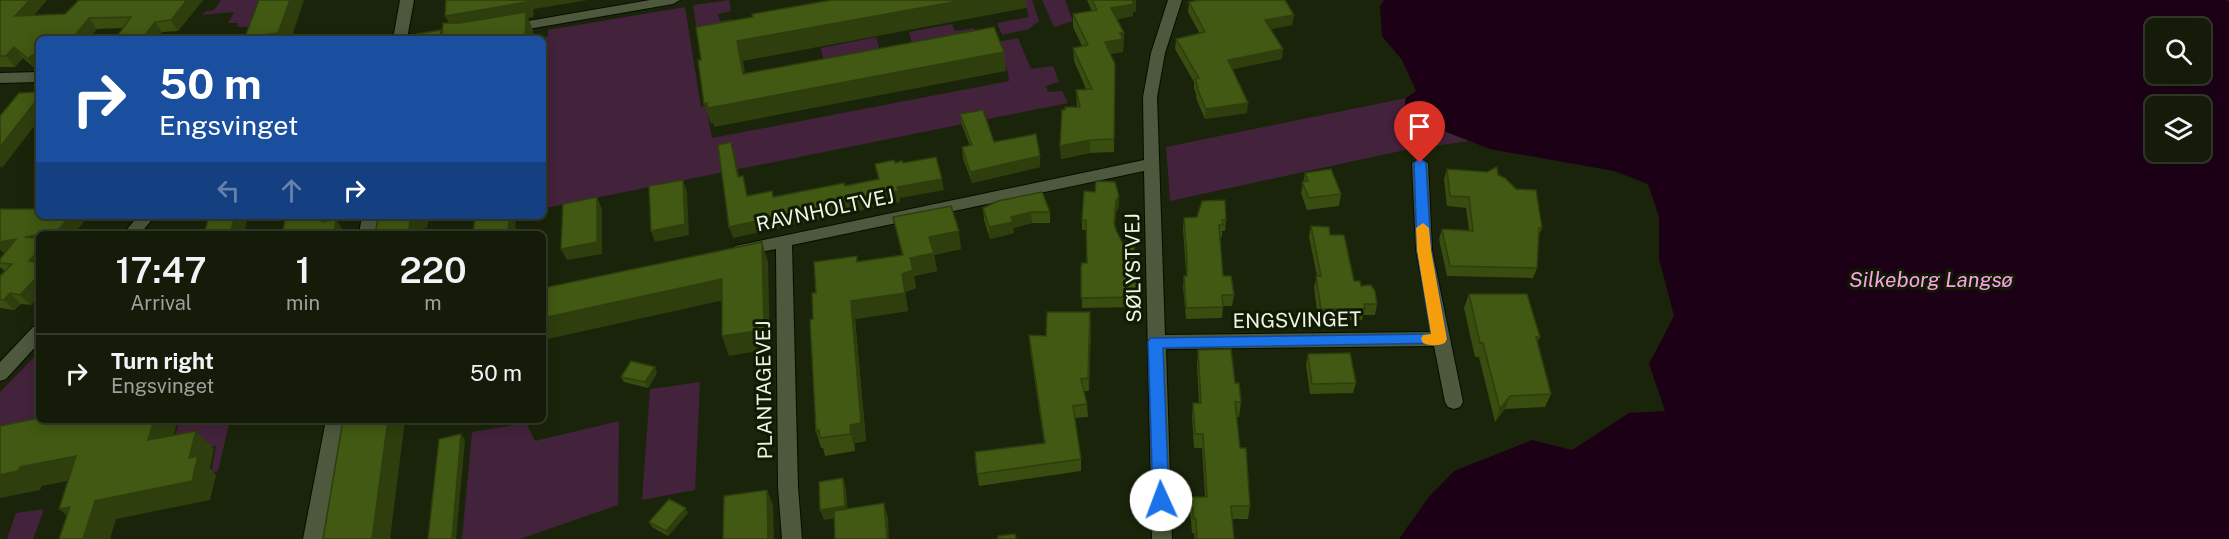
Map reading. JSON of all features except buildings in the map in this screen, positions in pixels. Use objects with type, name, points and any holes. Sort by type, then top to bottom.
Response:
[{"type":"street","points":[[401,36],[407,0]]},
{"type":"street","points":[[497,30],[673,0]]},
{"type":"street","name":"SØLYSTVEJ","points":[[1162,539],[1150,97],[1158,53],[1175,0]]},
{"type":"street","points":[[0,78],[36,77]]},
{"type":"street","points":[[1420,163],[1424,250],[1454,402]]},
{"type":"street","name":"RAVNHOLTVEJ","points":[[729,252],[1151,164]]},
{"type":"street","points":[[133,231],[144,219]]},
{"type":"street","name":"PLANTAGEVEJ","points":[[784,241],[788,487],[792,539]]},
{"type":"street","points":[[0,374],[36,335]]},
{"type":"street","name":"ENGSVINGET","points":[[1155,342],[1440,339]]},
{"type":"street","points":[[313,539],[334,423]]},
{"type":"shaded area","points":[[221,0],[265,0],[255,27],[237,27],[238,23],[228,23],[234,12],[202,15],[206,11],[214,10]]},
{"type":"shaded area","points":[[729,0],[731,11],[718,14],[720,21],[732,19],[735,35],[698,40],[693,5]]},
{"type":"shaded area","points":[[1024,0],[1032,0],[1039,21],[1029,29],[1002,35],[997,23],[1029,17]]},
{"type":"shaded area","points":[[1042,0],[1065,0],[1073,21],[1054,27]]},
{"type":"shaded area","points":[[685,7],[701,107],[706,106],[712,138],[1009,81],[1008,72],[997,46],[950,51],[1018,38],[1031,69],[1053,66],[1059,82],[1046,86],[1048,92],[1062,91],[1068,103],[546,208],[546,36],[548,30]]},
{"type":"shaded area","points":[[952,24],[955,31],[974,28],[978,40],[914,51],[909,32]]},
{"type":"shaded area","points":[[876,37],[882,57],[825,68],[821,48]]},
{"type":"shaded area","points":[[1406,98],[1404,110],[1421,122],[1469,141],[1405,150],[1170,201],[1166,147]]},
{"type":"shaded area","points":[[36,355],[36,422],[0,446],[0,392]]},
{"type":"shaded area","points":[[700,382],[695,490],[642,500],[650,389]]},
{"type":"shaded area","points":[[619,421],[618,505],[520,539],[462,539],[472,432],[526,423],[535,441]]},
{"type":"shaded area","points":[[179,423],[229,423],[218,471],[211,473],[216,446],[169,455]]},
{"type":"shaded area","points":[[44,509],[33,539],[7,539],[16,513]]},
{"type":"water","name":"Silkeborg Langsø","points":[[1384,0],[2225,0],[2229,2],[2229,539],[1399,539],[1428,498],[1454,471],[1532,440],[1572,450],[1629,413],[1665,411],[1649,364],[1674,316],[1659,259],[1659,217],[1648,184],[1614,171],[1490,149],[1421,122],[1404,110],[1406,98],[1416,91],[1402,60],[1382,36],[1380,6]]},
{"type":"slow traffic","points":[[1423,228],[1424,250],[1440,339],[1428,339]]},
{"type":"route","points":[[1161,500],[1155,342],[1440,339],[1424,250],[1420,163]]}]
